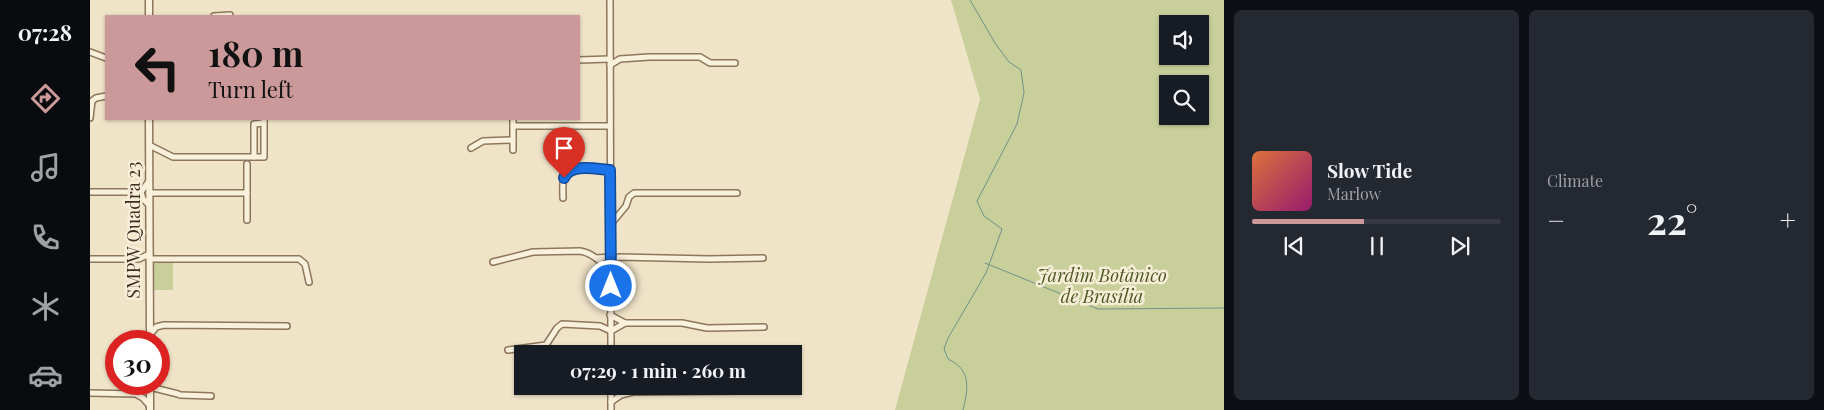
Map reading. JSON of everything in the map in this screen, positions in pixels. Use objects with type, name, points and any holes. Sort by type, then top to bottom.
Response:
[{"type":"street","points":[[148,15],[149,0]]},
{"type":"street","points":[[610,0],[611,345]]},
{"type":"street","points":[[90,52],[105,58]]},
{"type":"street","points":[[580,60],[700,57],[710,63],[735,63]]},
{"type":"street","points":[[610,59],[620,59]]},
{"type":"street","points":[[90,118],[92,101],[105,96]]},
{"type":"street","name":"SMPW Quadra 23","points":[[149,120],[150,330]]},
{"type":"street","points":[[513,120],[513,150]]},
{"type":"street","points":[[149,145],[173,157],[254,157],[264,157],[264,121],[254,124],[254,157]]},
{"type":"street","points":[[513,126],[610,126]]},
{"type":"street","points":[[471,148],[483,141],[513,140]]},
{"type":"street","points":[[247,164],[247,220]]},
{"type":"street","points":[[563,198],[564,178],[571,170],[610,170]]},
{"type":"street","points":[[141,192],[149,181]]},
{"type":"street","points":[[90,192],[141,192]]},
{"type":"street","points":[[141,192],[143,199],[149,205]]},
{"type":"street","points":[[149,193],[247,193]]},
{"type":"street","points":[[610,224],[626,206],[629,197],[634,194],[737,193]]},
{"type":"street","points":[[493,262],[515,255],[538,251],[584,252],[596,258],[611,272]]},
{"type":"street","points":[[596,258],[764,258]]},
{"type":"street","points":[[90,259],[299,259],[305,264],[309,282]]},
{"type":"street","points":[[139,259],[149,259]]},
{"type":"street","points":[[150,313],[157,322],[164,325]]},
{"type":"street","points":[[610,315],[625,323],[682,323],[707,328],[764,328]]},
{"type":"street","points":[[611,331],[625,323]]},
{"type":"street","points":[[508,350],[546,345],[557,328],[562,324],[603,327],[611,331]]},
{"type":"street","points":[[152,330],[164,325],[287,326]]},
{"type":"street","points":[[170,392],[179,395],[211,396]]},
{"type":"street","points":[[90,393],[136,394],[143,398],[150,408]]},
{"type":"street","points":[[150,395],[150,408]]},
{"type":"street","points":[[611,395],[611,410]]},
{"type":"street","points":[[611,402],[621,395]]},
{"type":"green space","name":"Jardim Botânico de Brasília","points":[[951,0],[1224,0],[1224,410],[895,410],[980,99]]},
{"type":"green space","points":[[151,261],[173,262],[173,290],[151,290]]},
{"type":"waterway","points":[[963,410],[967,388],[965,374],[956,363],[948,359],[944,349],[948,338],[986,273],[1002,229],[984,216],[977,201],[1017,124],[1024,93],[1021,70],[1009,62],[995,43],[970,0]]},
{"type":"waterway","points":[[985,263],[1098,309],[1224,308]]},
{"type":"route","points":[[564,178],[568,172],[575,169],[610,170],[611,286]]}]
